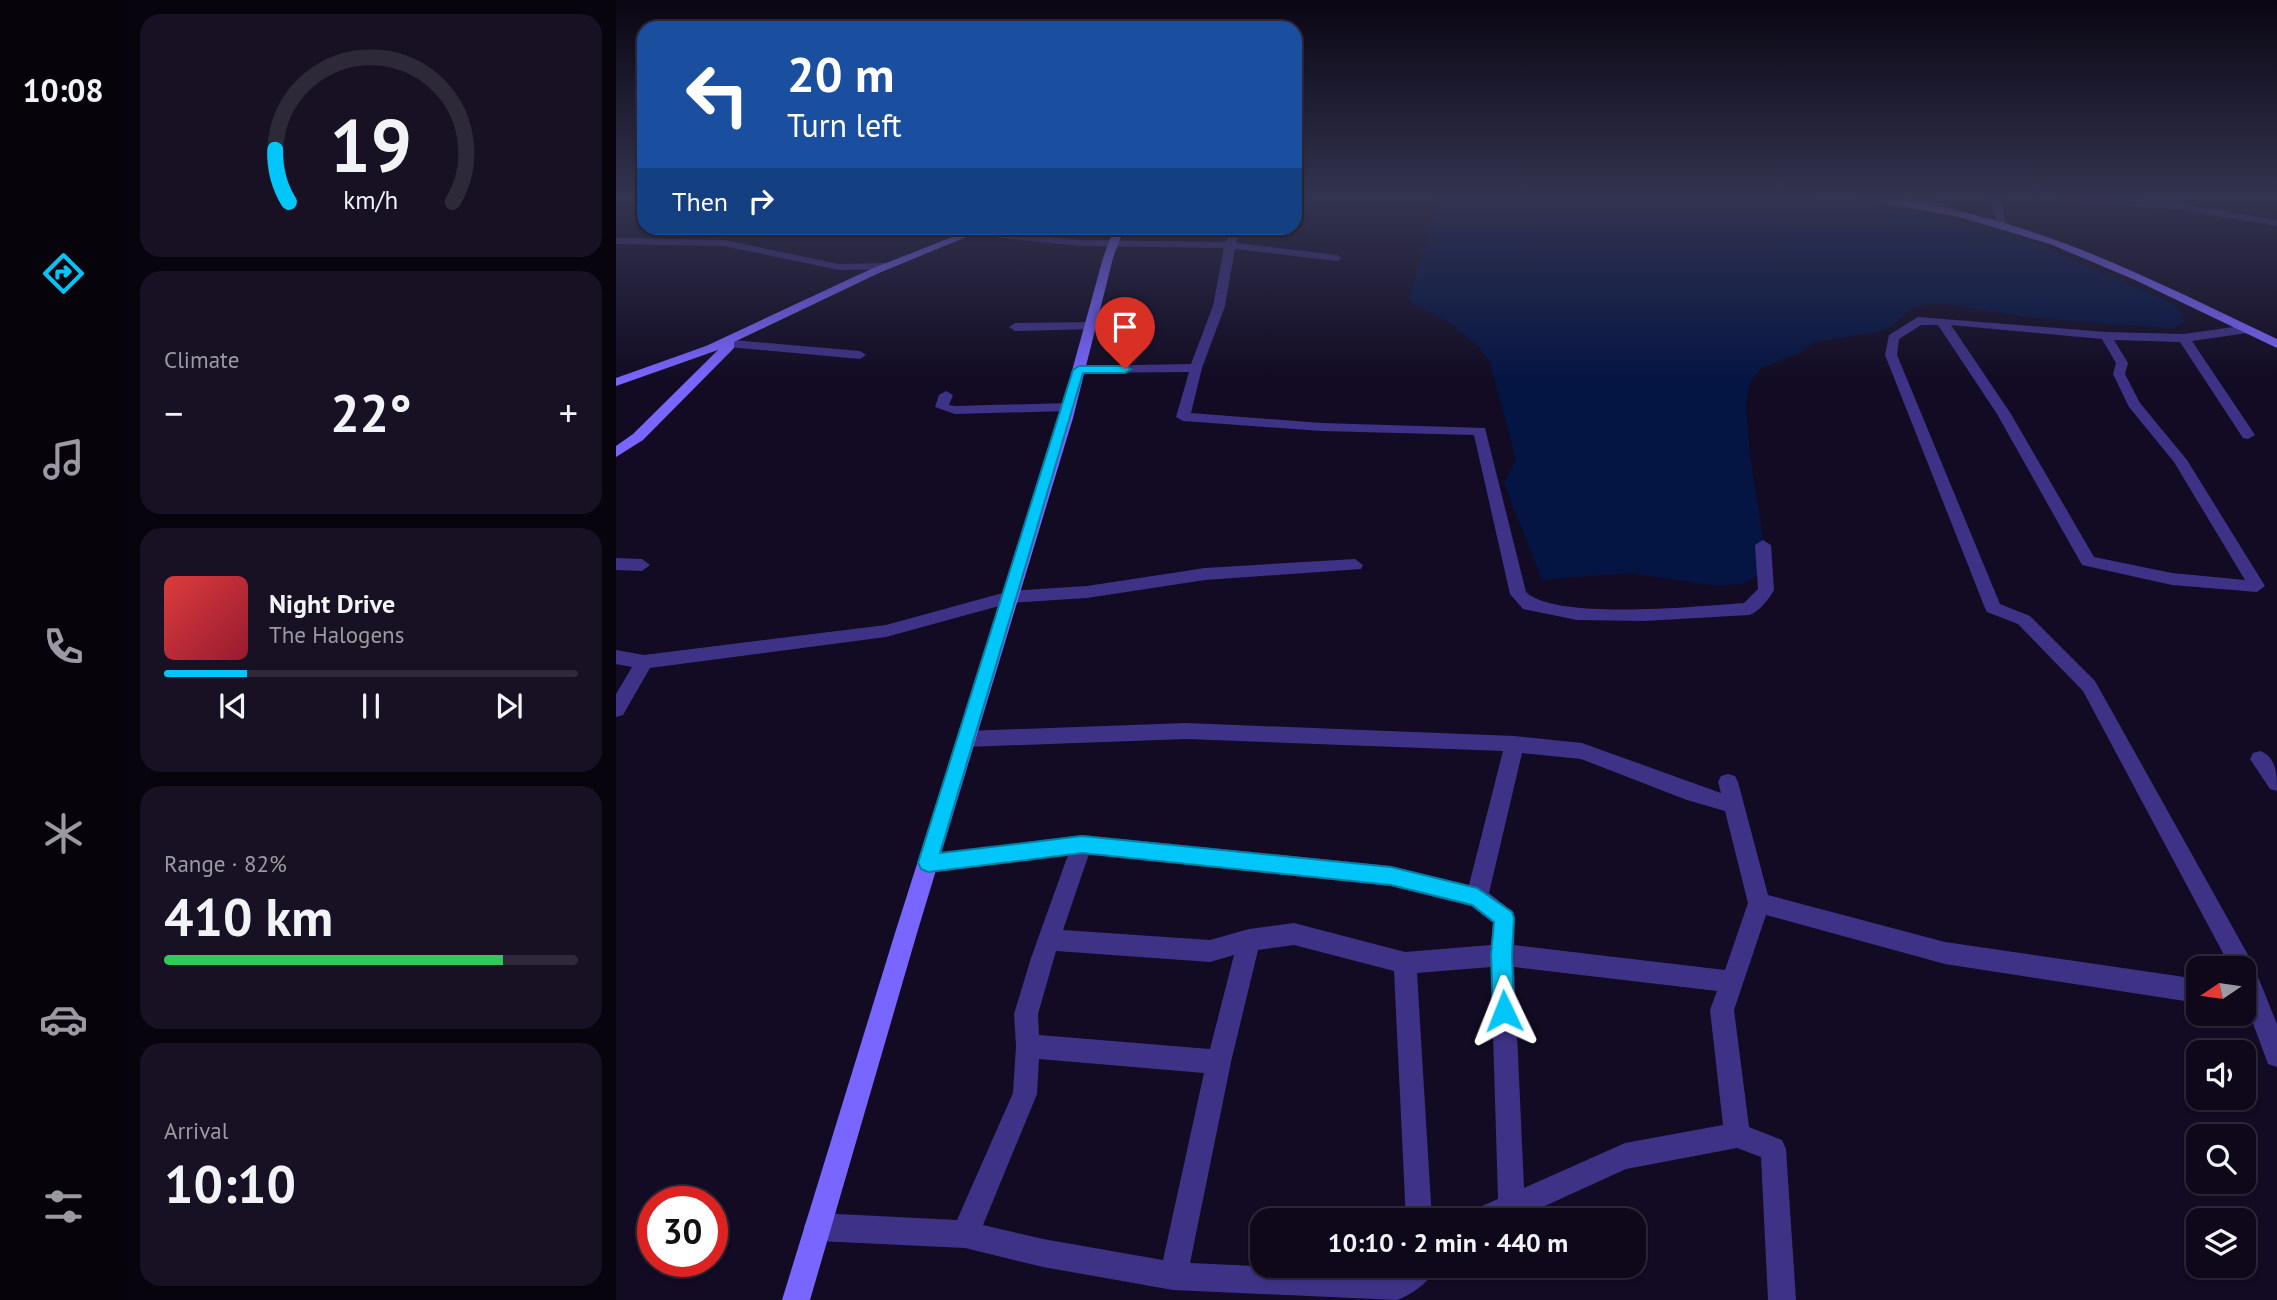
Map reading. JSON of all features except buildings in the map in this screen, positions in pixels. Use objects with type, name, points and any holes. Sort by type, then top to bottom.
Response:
[{"type":"street","points":[[793,259],[839,267],[890,266]]},
{"type":"street","points":[[616,382],[736,340],[908,259]]},
{"type":"street","points":[[796,1300],[1069,407],[1109,259]]},
{"type":"street","points":[[1228,259],[1219,306],[1196,368],[1184,416],[1322,426],[1480,431],[1518,594],[1529,605],[1577,614],[1644,615],[1749,609],[1766,590],[1763,545]]},
{"type":"street","points":[[2097,259],[2277,344]]},
{"type":"street","points":[[2236,956],[2089,686],[2024,620],[1993,608],[1891,355],[1893,338],[1918,321],[2106,336],[2183,338],[2247,330]]},
{"type":"street","points":[[1942,321],[2004,414],[2088,561],[2114,569],[2236,586],[2257,586],[2180,460],[2134,404],[2119,374],[2122,363],[2106,336]]},
{"type":"street","points":[[1016,327],[1090,326]]},
{"type":"street","points":[[2183,338],[2248,435]]},
{"type":"street","points":[[736,340],[860,355]]},
{"type":"street","points":[[616,453],[638,437],[736,340]]},
{"type":"street","points":[[1079,370],[1196,368]]},
{"type":"street","points":[[946,396],[942,407],[954,410],[1069,407]]},
{"type":"street","points":[[616,564],[642,565]]},
{"type":"street","points":[[616,657],[644,662],[887,631],[1010,597],[1087,592],[1205,574],[1355,565]]},
{"type":"street","points":[[616,710],[644,662]]},
{"type":"street","points":[[966,738],[1186,731],[1514,744],[1582,751],[1694,794],[1734,805]]},
{"type":"street","points":[[1477,897],[1514,744]]},
{"type":"street","points":[[2260,759],[2277,783]]},
{"type":"street","points":[[1728,782],[1759,903],[1721,1010],[1737,1135]]},
{"type":"street","points":[[928,863],[1082,844],[1391,876],[1477,897],[1504,918],[1502,955],[1511,1206]]},
{"type":"street","points":[[965,1234],[1025,1094],[1028,1046],[1026,1014],[1048,940],[1082,844]]},
{"type":"street","points":[[1759,903],[1945,953],[2186,989]]},
{"type":"street","points":[[1048,940],[1210,951],[1249,940],[1294,934],[1405,963],[1502,955],[1732,982]]},
{"type":"street","points":[[1173,1276],[1219,1062],[1249,940]]},
{"type":"street","points":[[1405,963],[1418,1208]]},
{"type":"street","points":[[2256,1012],[2277,1055]]},
{"type":"street","points":[[1028,1046],[1219,1062]]},
{"type":"street","points":[[1507,1208],[1625,1156],[1737,1135],[1773,1149],[1782,1300]]},
{"type":"street","points":[[818,1227],[965,1234],[1043,1253],[1173,1276],[1397,1293],[1411,1278]]},
{"type":"water","points":[[1421,259],[2070,259],[2170,302],[2182,313],[2184,322],[2174,328],[2110,324],[2026,317],[1944,304],[1922,305],[1909,309],[1893,326],[1877,332],[1815,342],[1801,352],[1760,369],[1750,382],[1746,403],[1750,456],[1768,570],[1742,584],[1717,586],[1629,573],[1542,580],[1504,483],[1516,460],[1490,362],[1478,346],[1445,319],[1416,307],[1409,299]]},
{"type":"route","points":[[1125,369],[1079,370],[928,863],[1082,844],[1391,876],[1477,897],[1504,918],[1504,1011]]}]
